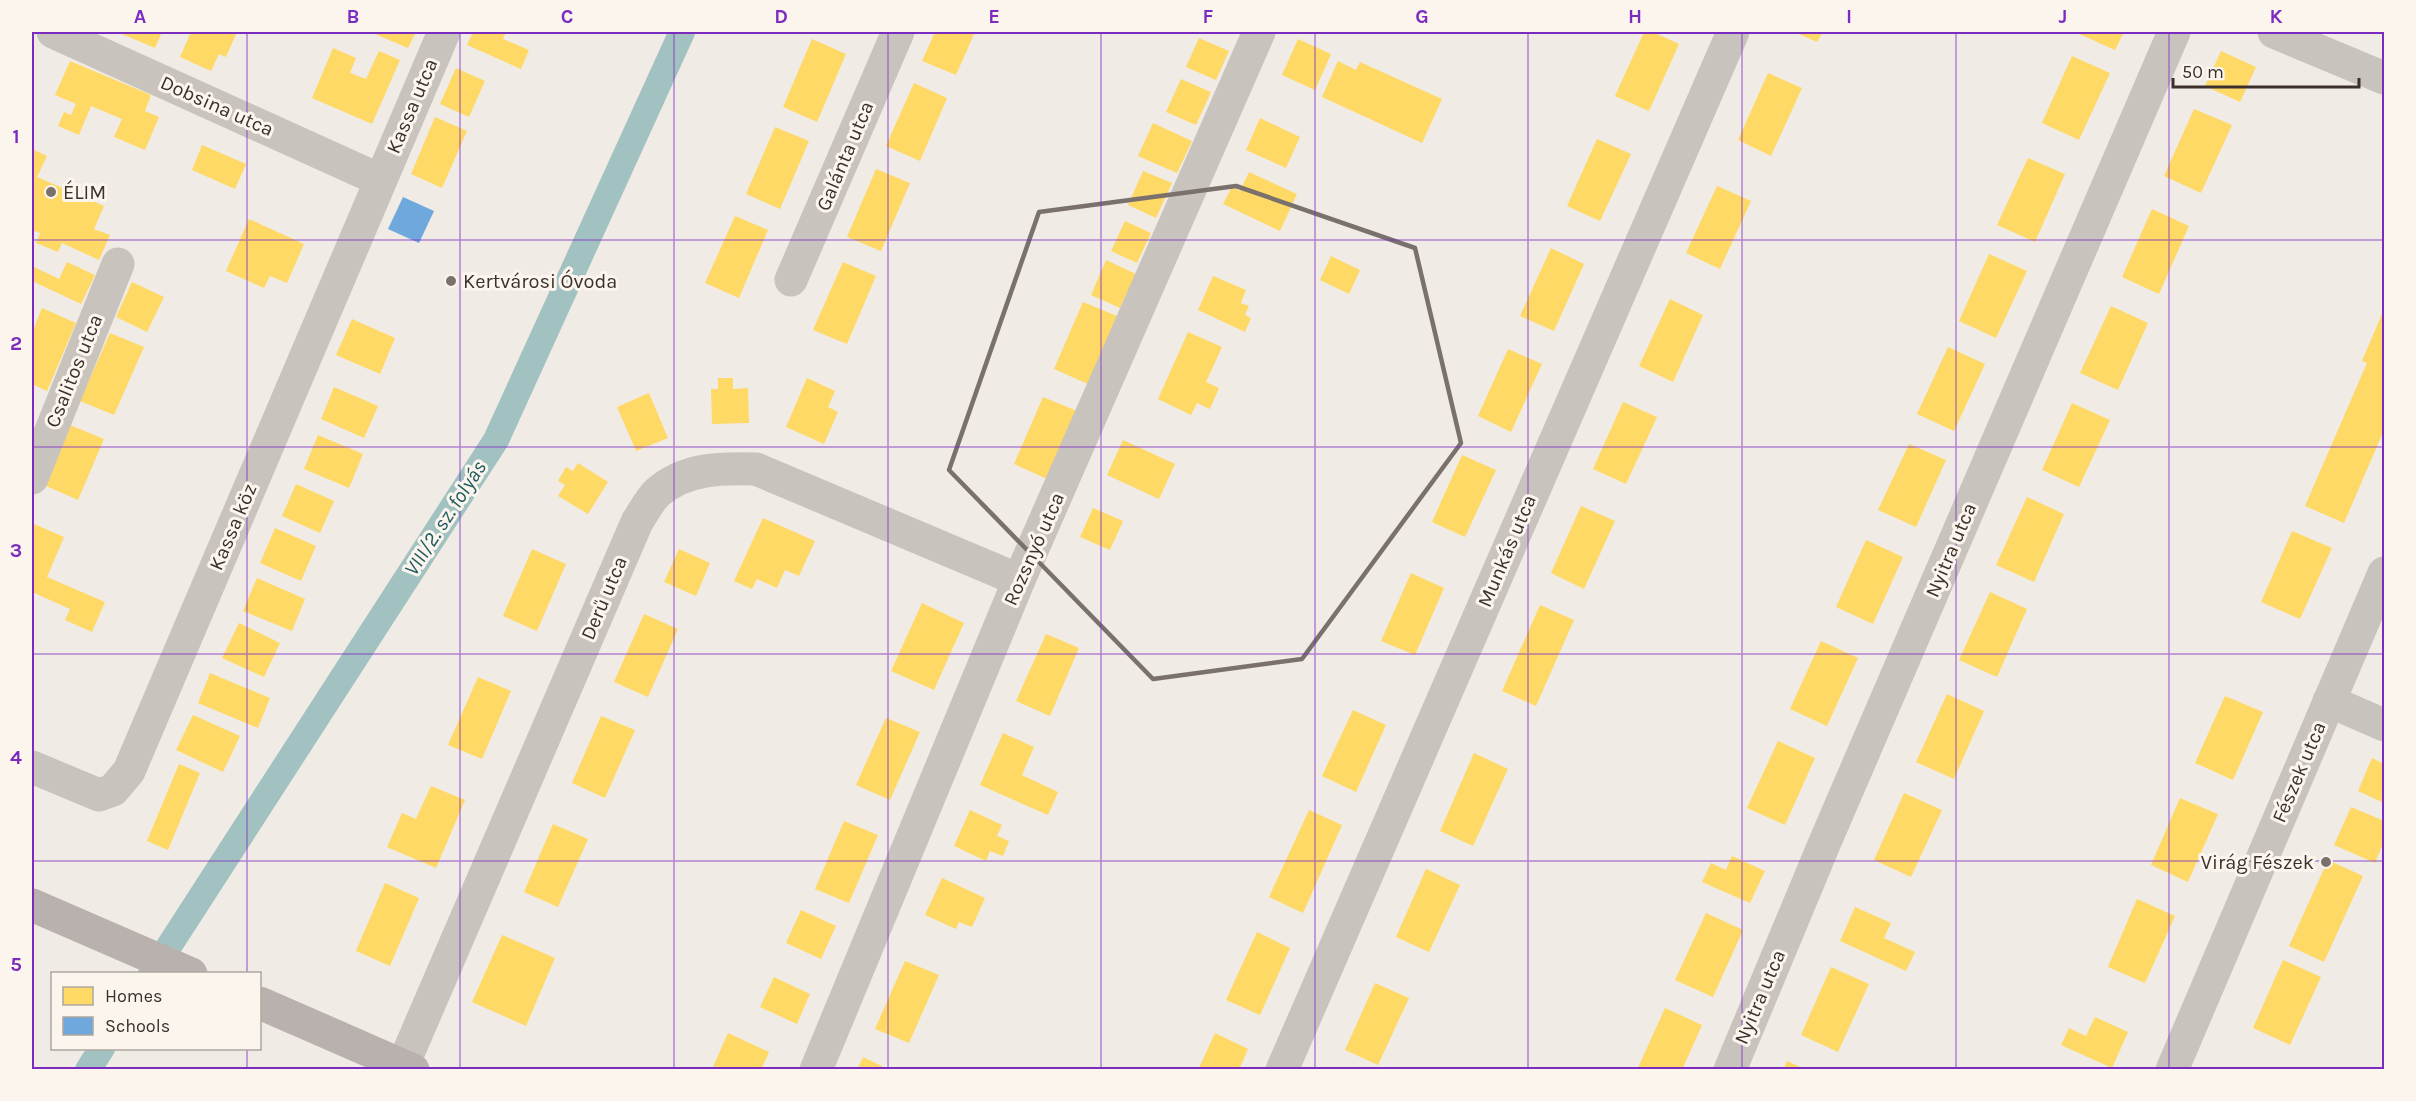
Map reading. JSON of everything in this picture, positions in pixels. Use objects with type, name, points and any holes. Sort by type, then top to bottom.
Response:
[{"type":"main road","points":[[32,905],[183,970]]},
{"type":"main road","points":[[261,1003],[408,1067]]},
{"type":"street","name":"Dobsina utca","points":[[53,32],[380,180]]},
{"type":"street","name":"Kassa utca","points":[[380,180],[444,32]]},
{"type":"street","name":"Galánta utca","points":[[791,280],[898,32]]},
{"type":"street","name":"Rozsnyó utca","points":[[816,1070],[1019,580],[1259,32]]},
{"type":"street","name":"Munkás utca","points":[[1282,1070],[1733,32]]},
{"type":"street","name":"Nyitra utca","points":[[1730,1070],[1825,842],[2174,32]]},
{"type":"street","points":[[2274,32],[2385,78]]},
{"type":"street","name":"Kassa köz","points":[[32,767],[99,795],[113,790],[129,771],[380,180]]},
{"type":"street","name":"Csalitos utca","points":[[32,478],[118,264]]},
{"type":"street","name":"Derű utca","points":[[408,1067],[637,522],[657,493],[683,476],[717,468],[756,469],[1019,580]]},
{"type":"street","name":"Fészek utca","points":[[2172,1070],[2385,573]]},
{"type":"street","points":[[2329,701],[2385,725]]},
{"type":"highlighted area","points":[[1236,186],[1415,248],[1461,443],[1302,659],[1153,679],[949,470],[1039,212]]},
{"type":"building: Homes","points":[[117,32],[162,32],[155,48]]},
{"type":"building: Homes","points":[[191,32],[237,32],[226,57],[219,54],[211,71],[180,57]]},
{"type":"building: Homes","points":[[370,32],[416,32],[408,48]]},
{"type":"building: Homes","points":[[473,32],[506,32],[503,39],[529,50],[521,69],[467,45]]},
{"type":"building: Homes","points":[[935,32],[975,32],[956,75],[922,61]]},
{"type":"building: Homes","points":[[1644,32],[1653,32],[1679,44],[1649,111],[1615,96]]},
{"type":"building: Homes","points":[[1794,32],[1823,32],[1817,42]]},
{"type":"building: Homes","points":[[2081,32],[2124,32],[2115,50],[2079,34]]},
{"type":"building: Homes","points":[[1199,38],[1229,51],[1216,80],[1186,67]]},
{"type":"building: Homes","points":[[812,39],[846,54],[817,122],[783,107]]},
{"type":"building: Homes","points":[[1298,39],[1331,54],[1315,90],[1282,75]]},
{"type":"building: Homes","points":[[333,48],[356,58],[350,73],[366,79],[379,51],[400,60],[372,124],[312,98]]},
{"type":"building: Homes","points":[[2221,51],[2256,67],[2240,102],[2205,86]]},
{"type":"building: Homes","points":[[2072,56],[2110,73],[2079,140],[2042,123]]},
{"type":"building: Homes","points":[[70,61],[151,95],[145,111],[159,117],[145,150],[114,137],[122,119],[91,106],[79,135],[58,126],[64,112],[71,115],[76,104],[55,95]]},
{"type":"building: Homes","points":[[1338,61],[1356,70],[1360,62],[1442,99],[1422,143],[1322,97]]},
{"type":"building: Homes","points":[[456,68],[485,81],[469,117],[440,104]]},
{"type":"building: Homes","points":[[1768,73],[1802,88],[1771,156],[1738,140]]},
{"type":"building: Homes","points":[[1181,79],[1211,92],[1196,125],[1166,112]]},
{"type":"building: Homes","points":[[914,83],[947,98],[920,161],[886,146]]},
{"type":"building: Homes","points":[[2194,109],[2232,125],[2201,193],[2164,176]]},
{"type":"building: Homes","points":[[435,117],[467,131],[442,188],[411,174]]},
{"type":"building: Homes","points":[[1260,118],[1300,137],[1286,168],[1246,150]]},
{"type":"building: Homes","points":[[1153,123],[1192,141],[1177,173],[1138,156]]},
{"type":"building: Homes","points":[[775,127],[809,141],[780,209],[746,194]]},
{"type":"building: Homes","points":[[1597,139],[1631,154],[1600,221],[1567,206]]},
{"type":"building: Homes","points":[[202,145],[246,164],[235,189],[192,170]]},
{"type":"building: Homes","name":"ÉLIM","points":[[32,149],[47,156],[37,177],[104,206],[94,229],[110,235],[99,260],[62,243],[58,252],[36,243],[40,233],[32,230]]},
{"type":"building: Homes","points":[[2028,158],[2065,174],[2035,242],[1997,225]]},
{"type":"building: Homes","points":[[876,169],[910,183],[881,251],[847,237]]},
{"type":"building: Homes","points":[[1143,171],[1172,183],[1156,218],[1128,205]]},
{"type":"building: Homes","points":[[1249,172],[1297,194],[1280,231],[1223,204],[1232,187],[1240,191]]},
{"type":"building: Homes","points":[[1717,186],[1751,201],[1720,269],[1686,253]]},
{"type":"building: Homes","points":[[2152,209],[2189,226],[2159,294],[2122,277]]},
{"type":"building: Homes","points":[[735,216],[768,230],[739,298],[705,283]]},
{"type":"building: Homes","points":[[249,219],[304,244],[287,283],[270,276],[264,288],[226,271]]},
{"type":"building: Homes","points":[[1125,221],[1151,233],[1137,263],[1111,251]]},
{"type":"building: Homes","points":[[1551,248],[1584,264],[1554,331],[1520,316]]},
{"type":"building: Homes","points":[[1989,254],[2027,271],[1996,338],[1959,321]]},
{"type":"building: Homes","points":[[1331,256],[1360,270],[1349,294],[1320,280]]},
{"type":"building: Homes","points":[[1106,260],[1136,274],[1120,308],[1091,295]]},
{"type":"building: Homes","points":[[67,262],[95,275],[81,304],[32,281],[32,266],[59,279]]},
{"type":"building: Homes","points":[[843,262],[876,276],[847,344],[813,330]]},
{"type":"building: Homes","points":[[1213,276],[1246,290],[1241,303],[1249,306],[1245,315],[1251,318],[1245,332],[1198,310]]},
{"type":"building: Homes","points":[[132,282],[164,297],[147,332],[116,317]]},
{"type":"building: Homes","points":[[1670,299],[1703,315],[1673,382],[1639,366]]},
{"type":"building: Homes","points":[[1083,302],[1117,316],[1088,384],[1054,369]]},
{"type":"building: Homes","points":[[2111,306],[2148,323],[2118,390],[2080,373]]},
{"type":"building: Homes","points":[[42,308],[76,323],[47,391],[32,384],[32,333]]},
{"type":"building: Homes","points":[[2384,309],[2384,430],[2344,523],[2305,506],[2367,363],[2362,361]]},
{"type":"building: Homes","points":[[352,319],[395,338],[380,374],[336,355]]},
{"type":"building: Homes","points":[[1188,332],[1222,347],[1206,382],[1219,388],[1210,409],[1197,403],[1191,415],[1158,399]]},
{"type":"building: Homes","points":[[110,333],[144,347],[114,415],[80,401]]},
{"type":"building: Homes","points":[[1948,347],[1985,364],[1954,431],[1917,414]]},
{"type":"building: Homes","points":[[1508,349],[1542,364],[1511,432],[1478,416]]},
{"type":"building: Homes","points":[[718,378],[733,378],[733,389],[748,388],[749,423],[712,424],[711,389],[718,389]]},
{"type":"building: Homes","points":[[807,378],[835,391],[828,407],[838,412],[824,444],[786,427]]},
{"type":"building: Homes","points":[[334,387],[378,406],[364,438],[321,419]]},
{"type":"building: Homes","points":[[649,393],[668,438],[636,451],[617,407]]},
{"type":"building: Homes","points":[[1043,397],[1077,411],[1047,479],[1014,464]]},
{"type":"building: Homes","points":[[1623,402],[1657,417],[1626,484],[1593,469]]},
{"type":"building: Homes","points":[[2072,403],[2110,420],[2079,487],[2042,470]]},
{"type":"building: Homes","points":[[70,425],[104,439],[78,500],[44,485]]},
{"type":"building: Homes","points":[[318,435],[363,454],[349,488],[304,469]]},
{"type":"building: Homes","points":[[1123,440],[1175,464],[1159,499],[1107,475]]},
{"type":"building: Homes","points":[[1909,444],[1946,460],[1916,527],[1878,510]]},
{"type":"building: Homes","points":[[1462,455],[1496,470],[1465,537],[1432,522]]},
{"type":"building: Homes","points":[[578,463],[608,482],[588,514],[558,496],[565,485],[558,481],[566,467],[573,471]]},
{"type":"building: Homes","points":[[296,484],[334,501],[320,533],[282,516]]},
{"type":"building: Homes","points":[[2027,497],[2064,514],[2034,582],[1996,565]]},
{"type":"building: Homes","points":[[1581,506],[1615,521],[1584,589],[1551,573]]},
{"type":"building: Homes","points":[[1093,508],[1123,521],[1110,550],[1080,537]]},
{"type":"building: Homes","points":[[763,518],[815,541],[799,576],[785,570],[777,588],[757,579],[752,589],[734,581]]},
{"type":"building: Homes","points":[[32,523],[64,537],[47,577],[105,602],[92,632],[65,620],[70,609],[32,592]]},
{"type":"building: Homes","points":[[275,528],[316,546],[301,581],[260,563]]},
{"type":"building: Homes","points":[[2292,531],[2332,548],[2300,619],[2261,602]]},
{"type":"building: Homes","points":[[1866,540],[1903,557],[1873,624],[1836,607]]},
{"type":"building: Homes","points":[[532,549],[566,564],[537,631],[503,616]]},
{"type":"building: Homes","points":[[679,549],[710,563],[696,596],[664,582]]},
{"type":"building: Homes","points":[[1411,573],[1444,588],[1415,655],[1381,641]]},
{"type":"building: Homes","points":[[257,578],[305,599],[292,631],[243,611]]},
{"type":"building: Homes","points":[[1990,592],[2027,609],[1997,677],[1959,660]]},
{"type":"building: Homes","points":[[922,603],[964,623],[934,690],[891,671]]},
{"type":"building: Homes","points":[[1540,605],[1574,620],[1536,706],[1502,691]]},
{"type":"building: Homes","points":[[644,614],[678,629],[648,697],[614,682]]},
{"type":"building: Homes","points":[[239,623],[280,643],[264,677],[222,658]]},
{"type":"building: Homes","points":[[1046,634],[1079,648],[1050,716],[1016,701]]},
{"type":"building: Homes","points":[[1821,641],[1858,658],[1827,726],[1790,709]]},
{"type":"building: Homes","points":[[210,673],[270,698],[258,728],[198,703]]},
{"type":"building: Homes","points":[[478,677],[511,691],[482,759],[448,745]]},
{"type":"building: Homes","points":[[1947,694],[1984,711],[1954,779],[1916,762]]},
{"type":"building: Homes","points":[[2225,696],[2263,712],[2233,780],[2195,763]]},
{"type":"building: Homes","points":[[1353,710],[1386,725],[1356,792],[1322,776]]},
{"type":"building: Homes","points":[[193,715],[240,736],[223,772],[176,750]]},
{"type":"building: Homes","points":[[601,716],[635,730],[605,798],[572,783]]},
{"type":"building: Homes","points":[[886,718],[920,732],[890,800],[856,785]]},
{"type":"building: Homes","points":[[1003,733],[1034,747],[1022,775],[1058,792],[1048,815],[980,785]]},
{"type":"building: Homes","points":[[1778,741],[1815,758],[1785,825],[1747,808]]},
{"type":"building: Homes","points":[[1474,753],[1508,769],[1473,846],[1440,831]]},
{"type":"building: Homes","points":[[2372,758],[2384,764],[2384,803],[2358,791]]},
{"type":"building: Homes","points":[[179,764],[200,773],[168,850],[147,841]]},
{"type":"building: Homes","points":[[431,786],[465,800],[436,868],[387,847],[402,813],[416,819]]},
{"type":"building: Homes","points":[[1904,793],[1942,810],[1911,877],[1874,860]]},
{"type":"building: Homes","points":[[2180,798],[2218,814],[2188,882],[2151,865]]},
{"type":"building: Homes","points":[[2351,807],[2384,821],[2384,841],[2375,863],[2334,845]]},
{"type":"building: Homes","points":[[970,810],[1002,825],[997,836],[1009,841],[1003,856],[990,851],[986,861],[954,846]]},
{"type":"building: Homes","points":[[1309,810],[1342,825],[1303,913],[1269,897]]},
{"type":"building: Homes","points":[[844,821],[878,835],[849,903],[815,889]]},
{"type":"building: Homes","points":[[553,824],[588,839],[558,907],[524,892]]},
{"type":"building: Homes","points":[[1732,856],[1765,871],[1750,903],[1702,882],[1711,863],[1726,870]]},
{"type":"building: Homes","points":[[2328,860],[2363,876],[2324,962],[2289,946]]},
{"type":"building: Homes","points":[[1426,869],[1460,885],[1429,952],[1396,937]]},
{"type":"building: Homes","points":[[942,878],[985,898],[972,927],[959,922],[956,929],[925,915]]},
{"type":"building: Homes","points":[[385,883],[419,898],[390,966],[356,951]]},
{"type":"building: Homes","points":[[2137,899],[2175,916],[2145,983],[2108,967]]},
{"type":"building: Homes","points":[[1855,907],[1891,923],[1884,938],[1915,952],[1906,971],[1840,941]]},
{"type":"building: Homes","points":[[801,910],[836,926],[821,959],[786,943]]},
{"type":"building: Homes","points":[[1706,913],[1743,930],[1713,997],[1675,980]]},
{"type":"building: Homes","points":[[1257,932],[1290,948],[1260,1015],[1226,1000]]},
{"type":"building: Homes","points":[[502,935],[555,958],[526,1026],[472,1002]]},
{"type":"building: Homes","points":[[2283,960],[2321,977],[2290,1045],[2253,1028]]},
{"type":"building: Homes","points":[[905,961],[939,975],[909,1043],[875,1029]]},
{"type":"building: Homes","points":[[1831,967],[1869,984],[1838,1052],[1801,1035]]},
{"type":"building: Homes","points":[[774,977],[810,994],[797,1024],[760,1007]]},
{"type":"building: Homes","points":[[1375,983],[1409,998],[1378,1065],[1345,1050]]},
{"type":"building: Homes","points":[[1665,1008],[1702,1025],[1682,1070],[1637,1070]]},
{"type":"building: Homes","points":[[2095,1017],[2128,1032],[2112,1068],[2061,1045],[2069,1028],[2086,1036]]},
{"type":"building: Homes","points":[[728,1033],[769,1052],[761,1070],[718,1070],[713,1067]]},
{"type":"building: Homes","points":[[1215,1033],[1248,1049],[1239,1070],[1198,1070]]},
{"type":"building: Homes","points":[[863,1057],[890,1070],[857,1070]]},
{"type":"building: Homes","points":[[1787,1061],[1807,1070],[1783,1070]]},
{"type":"building: Schools","points":[[403,197],[434,211],[419,243],[388,229]]},
{"type":"waterway","name":"VIII/2. sz. folyás","points":[[152,972],[496,440],[682,32]]},
{"type":"waterway","name":"VIII/2. sz. folyás","points":[[88,1070],[101,1050]]},
{"type":"place","name":"ÉLIM","points":[[51,192]]},
{"type":"place","name":"Kertvárosi Óvoda","points":[[451,281]]},
{"type":"place","name":"Virág Fészek","points":[[2326,862]]}]
